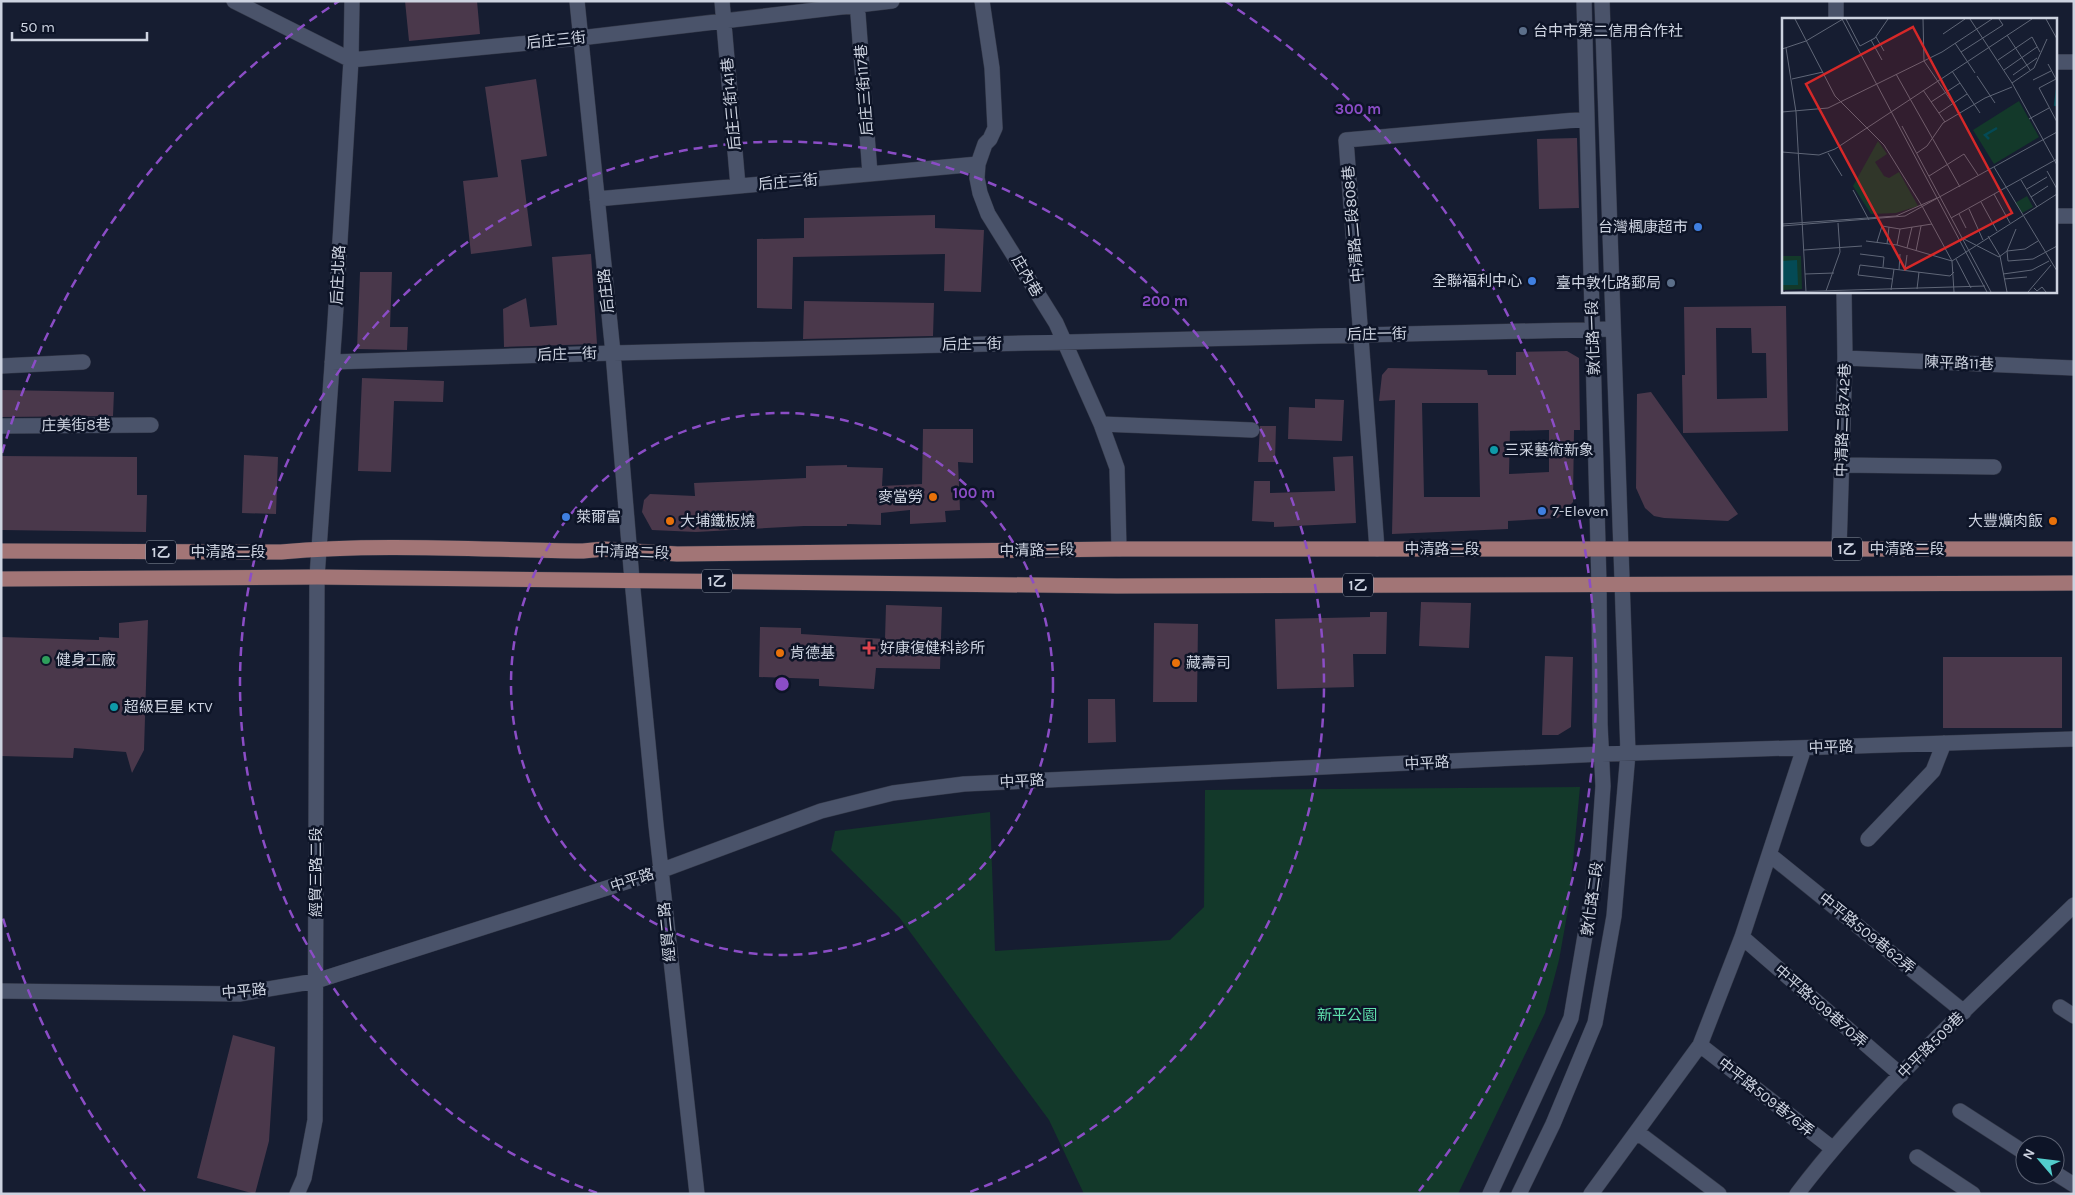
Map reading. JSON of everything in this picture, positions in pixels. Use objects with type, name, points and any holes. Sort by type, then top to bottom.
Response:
[{"type":"main road","name":"中清路二段","points":[[1,552],[281,552],[320,548],[630,550],[697,554],[1119,549],[1840,549],[2070,545]]},
{"type":"main road","name":"中清路二段","points":[[1,579],[317,577],[1117,586],[2074,583]]},
{"type":"street","points":[[234,1],[351,60]]},
{"type":"street","name":"后庄北路","points":[[320,548],[351,60],[352,1]]},
{"type":"street","name":"后庄路","points":[[577,1],[613,353],[632,580]]},
{"type":"street","name":"后庄三街141巷","points":[[722,1],[738,186]]},
{"type":"street","name":"后庄三街","points":[[351,60],[580,38],[892,1]]},
{"type":"street","name":"庄內巷","points":[[982,1],[992,68],[995,128],[990,139],[985,144],[978,164],[977,178],[988,214],[1019,261],[1065,342],[1101,424],[1117,468],[1119,549]]},
{"type":"street","name":"敦化路一段","points":[[1584,1],[1599,585]]},
{"type":"street","name":"敦化路一段","points":[[1602,1],[1621,585]]},
{"type":"street","points":[[1836,1],[1836,18]]},
{"type":"street","name":"后庄三街117巷","points":[[857,4],[870,174]]},
{"type":"street","points":[[2058,62],[2074,62]]},
{"type":"street","name":"中清路二段808巷","points":[[1377,549],[1346,140],[1587,119]]},
{"type":"street","name":"后庄二街","points":[[597,199],[978,164]]},
{"type":"street","points":[[2058,216],[2074,216]]},
{"type":"street","name":"中清路二段742巷","points":[[1840,549],[1845,358],[1844,292]]},
{"type":"street","name":"后庄一街","points":[[332,362],[613,353],[1612,329]]},
{"type":"street","name":"陳平路11巷","points":[[1845,358],[2074,368]]},
{"type":"street","points":[[1,366],[82,362]]},
{"type":"street","name":"庄美街8巷","points":[[1,426],[150,424]]},
{"type":"street","points":[[1101,424],[1252,430]]},
{"type":"street","points":[[1842,465],[1994,467]]},
{"type":"street","name":"經貿三路二段","points":[[297,1194],[304,1178],[315,1120],[317,577],[320,548]]},
{"type":"street","name":"經貿二路","points":[[632,580],[660,871],[697,1194]]},
{"type":"street","name":"敦化路二段","points":[[1490,1194],[1571,1018],[1598,859],[1603,786],[1600,724],[1599,585]]},
{"type":"street","name":"敦化路二段","points":[[1519,1194],[1553,1124],[1595,1023],[1614,916],[1628,753],[1621,585]]},
{"type":"street","name":"中平路","points":[[1,991],[239,994],[316,981],[660,871],[821,811],[893,793],[964,784],[1602,754],[2074,738]]},
{"type":"street","points":[[1868,839],[1933,771],[1944,743]]},
{"type":"street","points":[[1592,1194],[1700,1045],[1742,937],[1804,748]]},
{"type":"street","name":"中平路509巷62弄","points":[[1770,854],[1964,1012]]},
{"type":"street","name":"中平路509巷","points":[[1797,1194],[1832,1148],[1901,1075],[2074,905]]},
{"type":"street","name":"中平路509巷70弄","points":[[1742,937],[1901,1075]]},
{"type":"street","points":[[2060,1007],[2074,1016]]},
{"type":"street","name":"中平路509巷76弄","points":[[1700,1045],[1832,1148]]},
{"type":"street","points":[[1960,1111],[2015,1147]]},
{"type":"street","points":[[1637,1132],[1719,1194]]},
{"type":"street","points":[[1917,1157],[1973,1194]]},
{"type":"green space","name":"新平公園","points":[[1580,787],[1569,904],[1559,960],[1545,1013],[1458,1194],[1084,1194],[1049,1120],[899,917],[831,850],[835,831],[990,812],[995,951],[1170,940],[1204,907],[1205,790]]},
{"type":"building","points":[[405,1],[477,1],[480,34],[409,41]]},
{"type":"building","points":[[536,79],[547,156],[521,160],[532,246],[471,254],[463,181],[498,177],[485,87]]},
{"type":"building","points":[[1577,138],[1579,208],[1539,209],[1537,139]]},
{"type":"building","points":[[935,215],[935,228],[984,230],[981,292],[944,291],[945,254],[793,257],[792,309],[757,308],[757,239],[804,238],[804,218]]},
{"type":"building","points":[[591,254],[597,344],[504,347],[503,309],[526,298],[530,327],[557,325],[552,257]]},
{"type":"building","points":[[360,272],[392,272],[390,327],[408,327],[407,350],[357,349]]},
{"type":"building","points":[[804,301],[934,303],[933,336],[803,339]]},
{"type":"building","points":[[1786,306],[1788,431],[1683,433],[1682,375],[1685,375],[1684,307]],"holes":[[[1716,328],[1751,328],[1752,353],[1766,353],[1767,398],[1717,399]]]},
{"type":"building","name":"三采藝術新象","points":[[1567,351],[1579,358],[1580,430],[1574,430],[1573,502],[1558,518],[1508,521],[1508,529],[1392,534],[1395,400],[1379,401],[1382,375],[1388,368],[1487,370],[1488,375],[1516,375],[1516,352]],"holes":[[[1422,403],[1478,403],[1480,497],[1424,497]],[[1549,430],[1549,472],[1509,474],[1510,431]]]},
{"type":"building","points":[[362,378],[444,381],[443,402],[394,401],[391,472],[358,471]]},
{"type":"building","points":[[1,390],[114,392],[113,416],[1,417]]},
{"type":"building","points":[[1651,392],[1738,514],[1728,521],[1664,518],[1654,516],[1645,508],[1636,488],[1637,394]]},
{"type":"building","points":[[1315,399],[1344,400],[1342,441],[1288,439],[1289,407],[1315,408]]},
{"type":"building","points":[[1260,426],[1276,426],[1275,462],[1258,462]]},
{"type":"building","points":[[923,429],[973,429],[973,463],[958,462],[960,510],[945,511],[946,522],[910,524],[910,510],[881,513],[881,525],[847,524],[847,526],[804,526],[696,532],[652,530],[642,512],[644,500],[650,494],[695,496],[694,483],[806,478],[806,466],[847,465],[847,467],[883,468],[882,486],[922,484]]},
{"type":"building","points":[[244,455],[278,457],[276,514],[242,513]]},
{"type":"building","points":[[1,456],[137,457],[137,495],[147,495],[146,532],[1,530]]},
{"type":"building","points":[[1353,456],[1356,523],[1274,527],[1274,522],[1252,521],[1254,481],[1270,481],[1270,493],[1335,491],[1333,457]]},
{"type":"building","points":[[1421,602],[1471,603],[1469,648],[1419,646]]},
{"type":"building","points":[[886,605],[942,607],[940,669],[876,668],[874,689],[819,686],[819,679],[759,677],[760,627],[801,628],[801,634],[885,639]]},
{"type":"building","points":[[1370,612],[1387,612],[1386,654],[1353,654],[1354,687],[1277,689],[1275,619],[1370,617]]},
{"type":"building","points":[[148,620],[144,750],[132,773],[126,752],[74,748],[73,758],[1,756],[1,637],[99,640],[99,637],[119,638],[119,623]]},
{"type":"building","name":"藏壽司","points":[[1154,623],[1198,624],[1197,702],[1153,702]]},
{"type":"building","points":[[1545,656],[1573,657],[1571,727],[1558,735],[1542,735]]},
{"type":"building","points":[[1943,657],[2062,657],[2062,728],[1943,728]]},
{"type":"building","points":[[1088,699],[1115,699],[1116,742],[1088,743]]},
{"type":"building","points":[[233,1035],[275,1047],[269,1141],[255,1194],[197,1178]]},
{"type":"place","name":"台中市第二信用合作社","points":[[1523,31]]},
{"type":"place","name":"台灣楓康超市","points":[[1698,227]]},
{"type":"place","name":"全聯福利中心","points":[[1532,281]]},
{"type":"place","name":"臺中敦化路郵局","points":[[1671,283]]},
{"type":"place","name":"三采藝術新象","points":[[1494,450]]},
{"type":"place","name":"麥當勞","points":[[933,497]]},
{"type":"place","name":"7-Eleven","points":[[1542,511]]},
{"type":"place","name":"萊爾富","points":[[566,517]]},
{"type":"place","name":"大埔鐵板燒","points":[[670,521]]},
{"type":"place","name":"大豐爌肉飯","points":[[2053,521]]},
{"type":"place","name":"好康復健科診所","points":[[869,648]]},
{"type":"place","name":"肯德基","points":[[780,653]]},
{"type":"place","name":"健身工廠","points":[[46,660]]},
{"type":"place","name":"藏壽司","points":[[1176,663]]},
{"type":"place","name":"超級巨星 KTV","points":[[114,707]]}]
